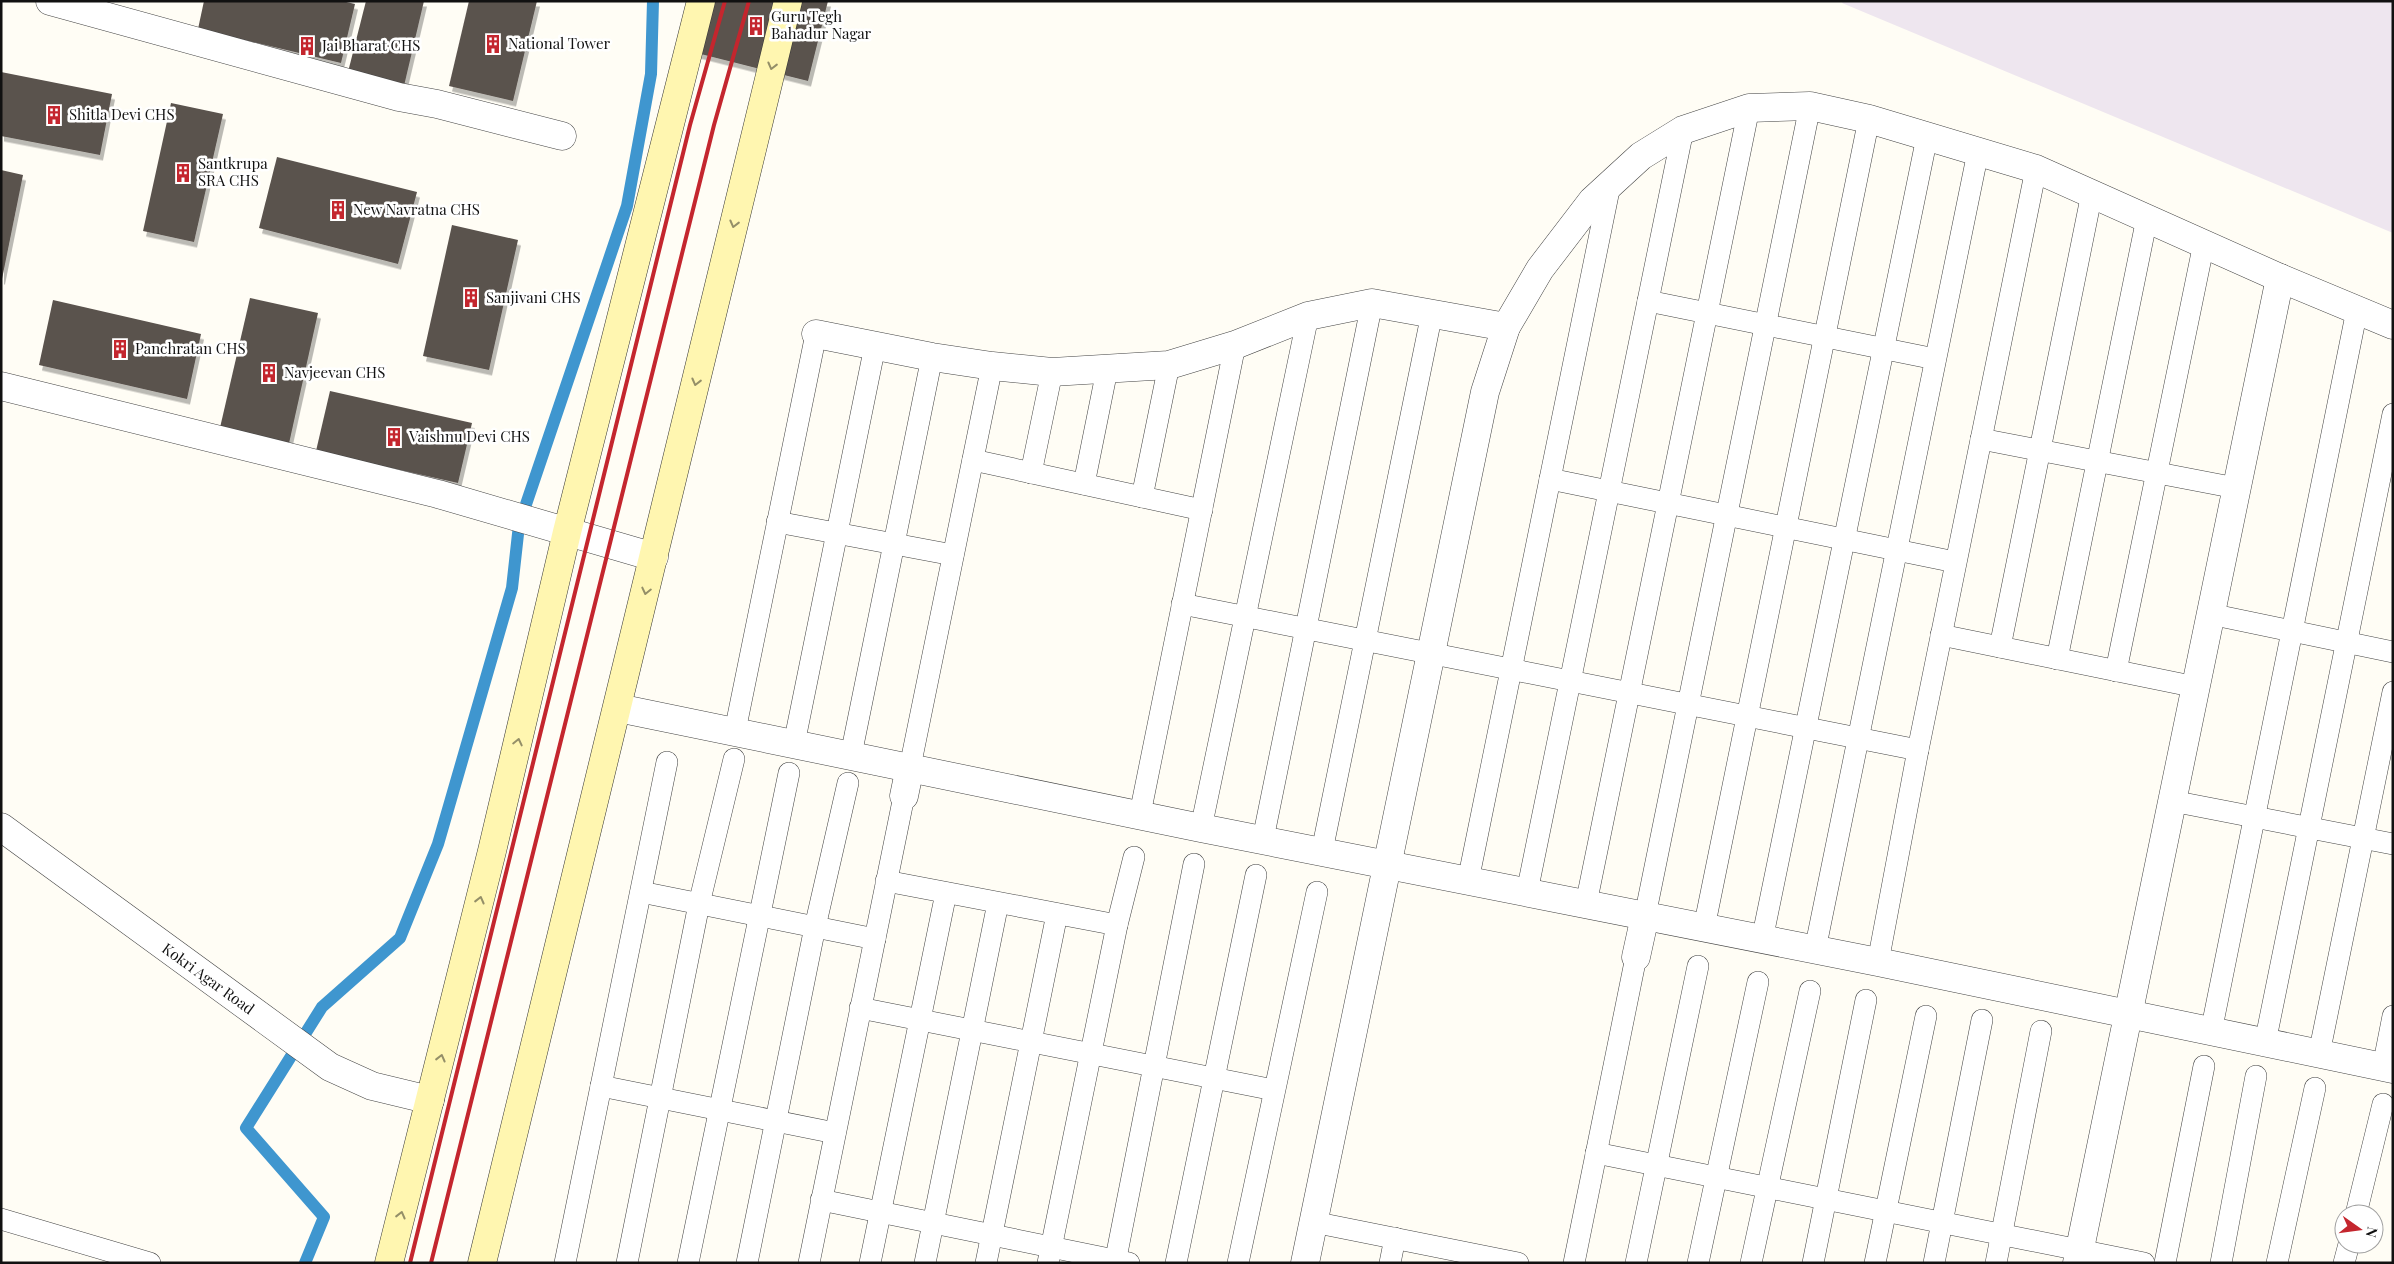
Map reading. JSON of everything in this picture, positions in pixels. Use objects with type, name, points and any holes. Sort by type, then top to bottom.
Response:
[{"type":"main road","points":[[389,1263],[430,1100],[556,530],[701,1]]},
{"type":"main road","points":[[482,1263],[788,1]]},
{"type":"street","points":[[50,1],[107,8],[399,97],[437,104],[562,136]]},
{"type":"street","points":[[1305,1263],[1485,392],[1506,328],[1540,269],[1592,201],[1641,156],[1683,130],[1749,108],[1810,106],[1869,119],[2036,169],[2280,278],[2393,325]]},
{"type":"street","points":[[2078,1256],[2280,278]]},
{"type":"street","points":[[816,334],[932,357],[1052,372],[1169,365],[1235,345],[1308,316],[1372,303],[1506,328]]},
{"type":"street","points":[[1,386],[438,494],[556,530],[654,556]]},
{"type":"street","points":[[618,708],[1201,828],[1878,962],[2388,1068]]},
{"type":"street","points":[[904,796],[910,767]]},
{"type":"street","name":"Kokri Agar Road","points":[[1,827],[330,1067],[372,1086],[430,1100]]},
{"type":"street","points":[[1636,957],[1645,916]]},
{"type":"lane","points":[[1645,916],[1810,106]]},
{"type":"lane","points":[[1586,904],[1749,108]]},
{"type":"lane","points":[[1704,928],[1869,119]]},
{"type":"lane","points":[[1527,892],[1683,130]]},
{"type":"lane","points":[[1762,940],[1927,137]]},
{"type":"lane","points":[[1815,950],[1978,152]]},
{"type":"lane","points":[[1878,962],[1918,750],[2036,169]]},
{"type":"lane","points":[[1468,881],[1610,185]]},
{"type":"lane","points":[[2000,647],[2092,193]]},
{"type":"lane","points":[[2057,659],[2147,218]]},
{"type":"lane","points":[[2116,671],[2204,244]]},
{"type":"lane","points":[[1648,301],[1935,360]]},
{"type":"lane","points":[[1263,839],[1372,303]]},
{"type":"lane","points":[[2211,1032],[2357,310]]},
{"type":"lane","points":[[1322,851],[1432,313]]},
{"type":"lane","points":[[1201,828],[1308,316]]},
{"type":"lane","points":[[735,731],[816,334]]},
{"type":"lane","points":[[1140,814],[1235,345]]},
{"type":"lane","points":[[794,744],[875,346]]},
{"type":"lane","points":[[851,755],[932,357]]},
{"type":"lane","points":[[1142,497],[1169,365]]},
{"type":"lane","points":[[910,767],[992,366]]},
{"type":"lane","points":[[1084,484],[1106,370]]},
{"type":"lane","points":[[1031,473],[1052,372]]},
{"type":"lane","points":[[2265,1043],[2393,414]]},
{"type":"lane","points":[[1980,439],[2236,488]]},
{"type":"lane","points":[[973,460],[1202,510]]},
{"type":"lane","points":[[1550,479],[1956,562]]},
{"type":"lane","points":[[777,522],[953,556]]},
{"type":"lane","points":[[1182,604],[1918,750]]},
{"type":"lane","points":[[2210,614],[2393,652]]},
{"type":"lane","points":[[1941,635],[2196,687]]},
{"type":"lane","points":[[2319,1054],[2393,692]]},
{"type":"lane","points":[[626,1263],[699,904],[734,760]]},
{"type":"lane","points":[[565,1263],[667,762]]},
{"type":"lane","points":[[688,1263],[789,773]]},
{"type":"lane","points":[[747,1263],[815,927],[848,783]]},
{"type":"lane","points":[[808,1263],[904,796]]},
{"type":"lane","points":[[2172,801],[2393,844]]},
{"type":"lane","points":[[1050,1255],[1117,925],[1134,857]]},
{"type":"lane","points":[[821,1200],[992,1234],[1050,1255],[1120,1262],[1194,864]]},
{"type":"lane","points":[[1176,1263],[1256,875]]},
{"type":"lane","points":[[886,881],[1117,925]]},
{"type":"lane","points":[[641,892],[875,939]]},
{"type":"lane","points":[[1238,1263],[1317,892]]},
{"type":"lane","points":[[870,1263],[946,893]]},
{"type":"lane","points":[[924,1263],[998,903]]},
{"type":"lane","points":[[986,1263],[1057,914]]},
{"type":"lane","points":[[1574,1263],[1636,957]]},
{"type":"lane","points":[[1636,1263],[1698,966]]},
{"type":"lane","points":[[1698,1263],[1758,982]]},
{"type":"lane","points":[[1751,1263],[1766,1187],[1810,992]]},
{"type":"lane","points":[[1813,1263],[1866,1000]]},
{"type":"lane","points":[[860,1008],[1274,1090]]},
{"type":"lane","points":[[1874,1263],[1926,1016]]},
{"type":"lane","points":[[2388,1068],[2393,1016]]},
{"type":"lane","points":[[1934,1263],[1982,1020]]},
{"type":"lane","points":[[1996,1263],[2041,1031]]},
{"type":"lane","points":[[2165,1263],[2204,1066]]},
{"type":"lane","points":[[2221,1263],[2256,1076]]},
{"type":"lane","points":[[601,1086],[835,1133]]},
{"type":"lane","points":[[2277,1263],[2315,1088]]},
{"type":"lane","points":[[2358,1204],[2383,1104]]},
{"type":"lane","points":[[1596,1154],[2002,1234],[2078,1256],[2144,1263]]},
{"type":"lane","points":[[1,1219],[150,1263]]},
{"type":"lane","points":[[1314,1222],[1395,1238],[1453,1256],[1515,1262]]},
{"type":"lane","points":[[1390,1263],[1395,1238]]},
{"type":"shaded area","points":[[1843,1],[2393,1],[2393,233],[1842,3]]},
{"type":"building","name":"Jai Bharat CHS","points":[[204,1],[342,1],[355,4],[341,63],[198,29]]},
{"type":"building","points":[[366,1],[424,1],[404,86],[348,72]]},
{"type":"building","name":"National Tower","points":[[469,1],[537,1],[513,101],[449,86]]},
{"type":"building","name":"Guru Tegh Bahadur Nagar","points":[[697,1],[828,1],[808,81],[685,50]]},
{"type":"building","name":"Shitla Devi CHS","points":[[1,72],[112,94],[100,155],[1,136]]},
{"type":"building","name":"Santkrupa SRA CHS","points":[[171,103],[223,114],[194,242],[143,231]]},
{"type":"building","name":"New Navratna CHS","points":[[277,157],[417,192],[398,264],[259,228]]},
{"type":"building","points":[[1,170],[23,175],[2,279],[1,279]]},
{"type":"building","name":"Sanjivani CHS","points":[[452,225],[518,240],[489,370],[423,356]]},
{"type":"building","name":"Navjeevan CHS","points":[[250,298],[318,313],[288,448],[219,432]]},
{"type":"building","name":"Panchratan CHS","points":[[53,300],[201,334],[187,399],[39,365]]},
{"type":"building","name":"Vaishnu Devi CHS","points":[[330,391],[472,423],[458,483],[316,451]]},
{"type":"waterway","points":[[305,1263],[324,1217],[246,1128],[322,1007],[400,938],[438,844],[512,588],[519,525],[627,206],[651,74],[653,1]]},
{"type":"railway","points":[[410,1263],[690,125],[725,1]]},
{"type":"railway","points":[[431,1263],[714,125],[749,1]]},
{"type":"place","name":"Guru Tegh Bahadur Nagar","points":[[756,26]]},
{"type":"place","name":"National Tower","points":[[493,44]]},
{"type":"place","name":"Jai Bharat CHS","points":[[307,46]]},
{"type":"place","name":"Shitla Devi CHS","points":[[54,115]]},
{"type":"place","name":"Santkrupa SRA CHS","points":[[183,173]]},
{"type":"place","name":"New Navratna CHS","points":[[338,210]]},
{"type":"place","name":"Sanjivani CHS","points":[[471,298]]},
{"type":"place","name":"Panchratan CHS","points":[[120,349]]},
{"type":"place","name":"Navjeevan CHS","points":[[269,373]]},
{"type":"place","name":"Vaishnu Devi CHS","points":[[394,437]]}]
